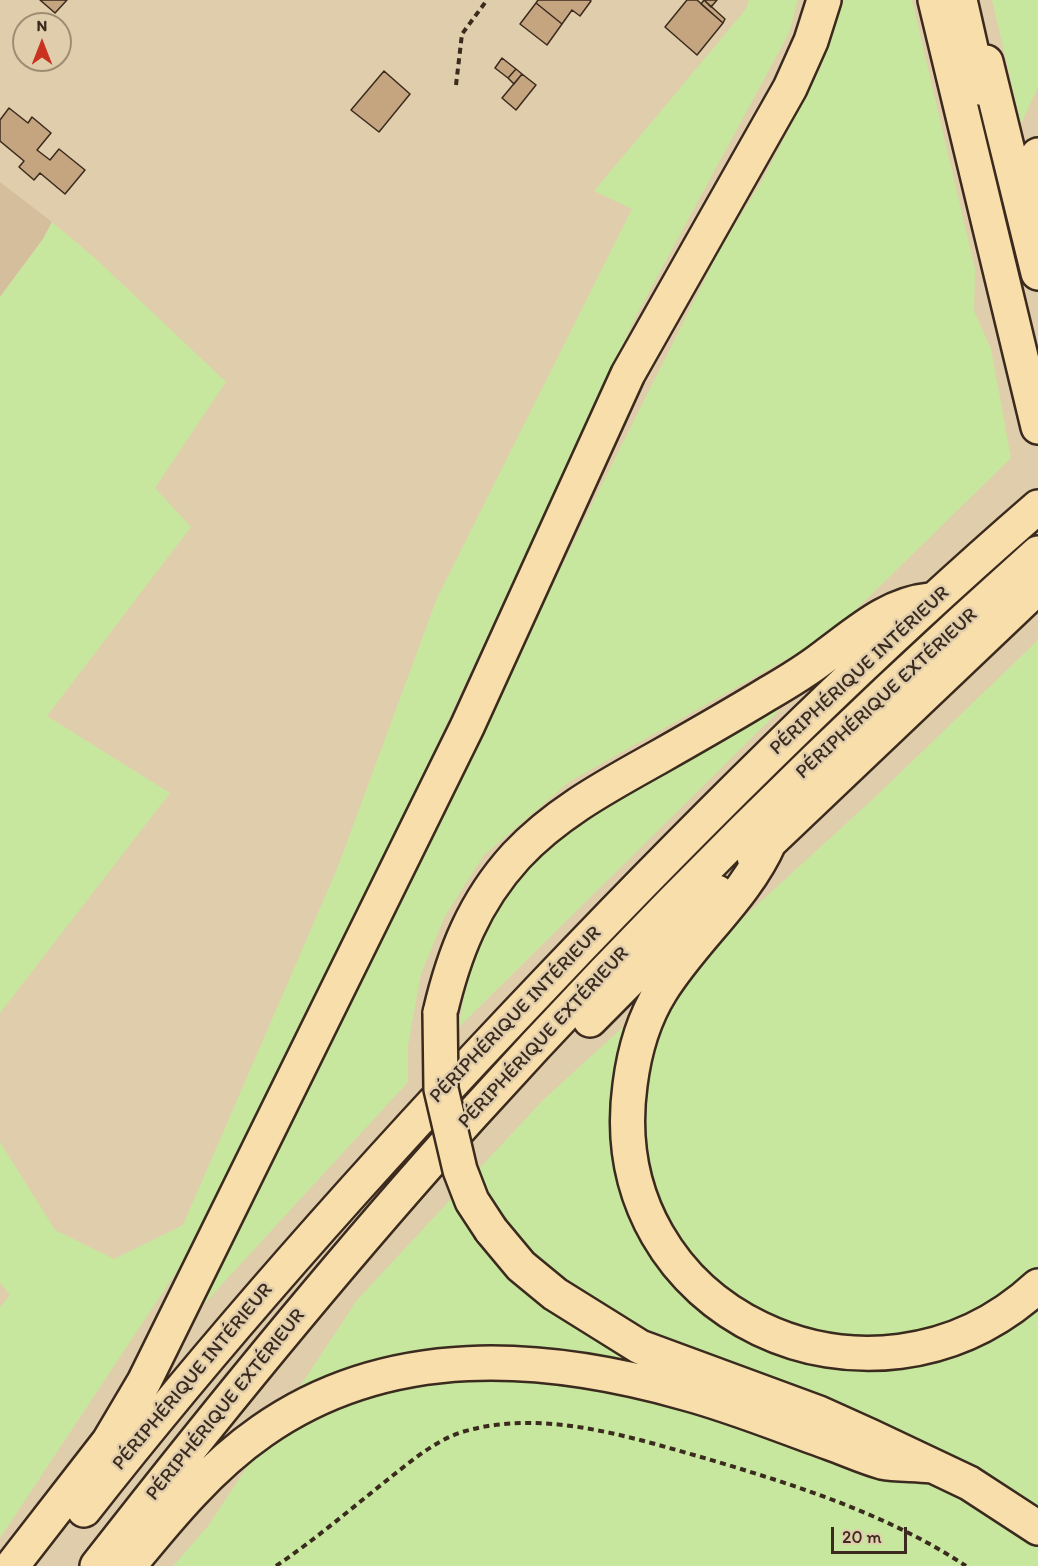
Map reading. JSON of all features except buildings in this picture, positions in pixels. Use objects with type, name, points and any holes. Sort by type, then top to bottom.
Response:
[{"type":"highway","points":[[12,1566],[109,1441],[154,1362],[467,727],[628,374],[790,88],[811,41],[824,0]]},
{"type":"highway","points":[[935,0],[1038,427]]},
{"type":"highway","points":[[960,0],[1038,345]]},
{"type":"highway","points":[[971,0],[1038,273]]},
{"type":"highway","points":[[1038,155],[1038,196]]},
{"type":"highway","name":"PÉRIPHÉRIQUE INTÉRIEUR","points":[[41,1566],[203,1361],[382,1157],[710,813],[935,599],[1038,507]]},
{"type":"highway","name":"PÉRIPHÉRIQUE EXTÉRIEUR","points":[[98,1566],[229,1398],[334,1273],[546,1034],[753,820],[1038,554]]},
{"type":"highway","points":[[546,1034],[571,1040],[685,923],[1038,588]]},
{"type":"highway","points":[[935,599],[911,602],[884,614],[767,694],[591,795],[547,827],[504,871],[474,914],[458,946],[440,1013],[441,1089],[460,1170],[472,1201],[491,1230],[521,1266],[555,1294],[640,1347],[819,1413],[969,1483],[1038,1528]]},
{"type":"highway","points":[[770,841],[758,868],[662,990],[651,1011],[635,1059],[627,1115],[629,1147],[644,1207],[663,1241],[675,1260],[700,1288],[726,1309],[789,1341],[838,1353],[898,1353],[954,1338],[1002,1313],[1038,1286]]},
{"type":"highway","points":[[129,1566],[172,1512],[228,1458],[263,1430],[344,1388],[425,1366],[470,1362],[516,1362],[583,1369],[686,1393],[882,1462],[931,1466]]},
{"type":"path","points":[[456,85],[462,34],[487,0]]},
{"type":"path","points":[[276,1566],[418,1456],[458,1434],[507,1423],[570,1426],[644,1441],[774,1479],[891,1522],[966,1566]]},
{"type":"shaded area","points":[[0,182],[52,222],[43,239],[0,297]]},
{"type":"green space","points":[[749,0],[798,0],[789,33],[636,316],[415,792],[193,1247],[0,1538],[0,1307],[10,1295],[0,1283],[0,1142],[55,1230],[114,1259],[183,1225],[337,869],[437,598],[632,209],[594,191],[746,9]]},
{"type":"green space","points":[[844,0],[912,0],[975,269],[974,311],[991,349],[1011,458],[831,634],[569,782],[484,855],[445,916],[421,974],[408,1045],[408,1082],[203,1305],[590,508],[720,249],[764,177],[820,69]]},
{"type":"green space","points":[[992,0],[1038,0],[1038,87],[1021,124]]},
{"type":"green space","points":[[52,222],[96,259],[226,382],[155,488],[191,527],[47,716],[170,793],[0,1013],[0,297],[43,239]]},
{"type":"green space","points":[[1038,640],[1038,1566],[173,1566],[208,1526],[357,1300],[543,1100],[873,799]]},
{"type":"green space","points":[[769,705],[779,711],[459,1027],[469,962],[500,897],[539,852],[582,814]]}]
